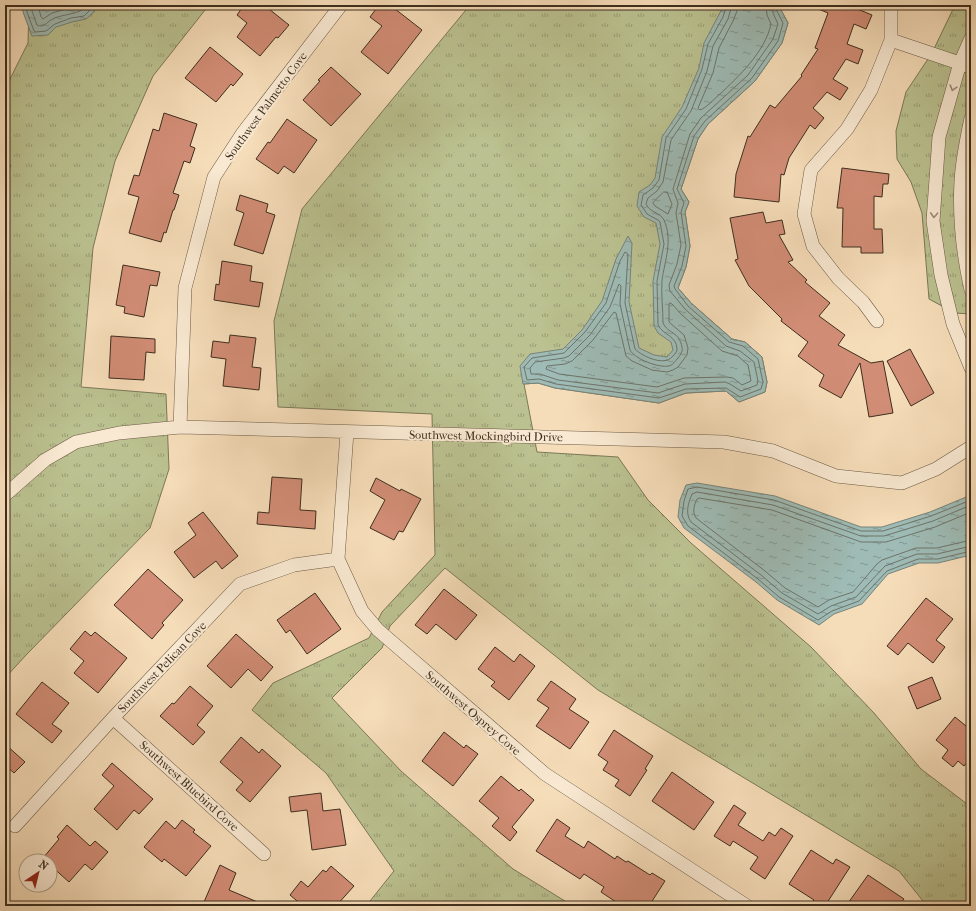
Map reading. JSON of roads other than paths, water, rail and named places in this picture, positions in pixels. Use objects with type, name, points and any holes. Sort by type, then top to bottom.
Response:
[{"type":"street","name":"Southwest Palmetto Cove","points":[[180,427],[185,288],[214,177],[242,134],[341,5]]},
{"type":"street","points":[[877,321],[863,302],[838,278],[813,246],[804,214],[811,170],[847,130],[871,90],[891,40],[891,5]]},
{"type":"street","points":[[971,38],[966,65],[938,137],[933,221],[941,275],[953,324],[971,368]]},
{"type":"street","points":[[891,40],[966,65]]},
{"type":"street","points":[[971,118],[961,180],[961,227],[966,269],[971,290]]},
{"type":"street","name":"Southwest Mockingbird Drive","points":[[5,495],[46,460],[76,442],[119,433],[180,427],[724,442],[773,451],[836,476],[902,483],[936,469],[971,447]]},
{"type":"street","name":"Southwest Osprey Cove","points":[[347,432],[338,558],[362,612],[378,630],[539,769],[747,906]]},
{"type":"street","name":"Southwest Pelican Cove","points":[[15,826],[113,718],[240,584],[294,565],[338,558]]},
{"type":"street","name":"Southwest Bluebird Cove","points":[[113,718],[264,854]]},
{"type":"water","points":[[23,5],[97,5],[94,12],[86,19],[56,27],[48,35],[32,36],[23,12]]},
{"type":"water","points":[[724,5],[781,5],[781,10],[788,23],[782,43],[755,81],[708,124],[698,139],[681,189],[689,202],[685,212],[690,246],[686,267],[678,288],[691,303],[732,339],[745,342],[762,357],[767,382],[765,392],[739,402],[726,391],[686,393],[659,403],[555,388],[538,383],[523,384],[520,366],[530,354],[563,349],[582,330],[602,301],[616,259],[628,236],[632,243],[629,302],[639,348],[654,355],[667,357],[673,350],[671,342],[658,333],[654,326],[653,281],[660,244],[656,223],[644,217],[637,206],[639,192],[650,185],[655,178],[662,137],[682,107],[699,68],[704,43]]},
{"type":"water","points":[[697,483],[775,496],[861,527],[882,527],[930,512],[971,495],[971,555],[938,563],[919,563],[888,574],[862,604],[834,614],[819,625],[777,600],[756,582],[684,528],[678,517],[680,500],[686,485]]}]
